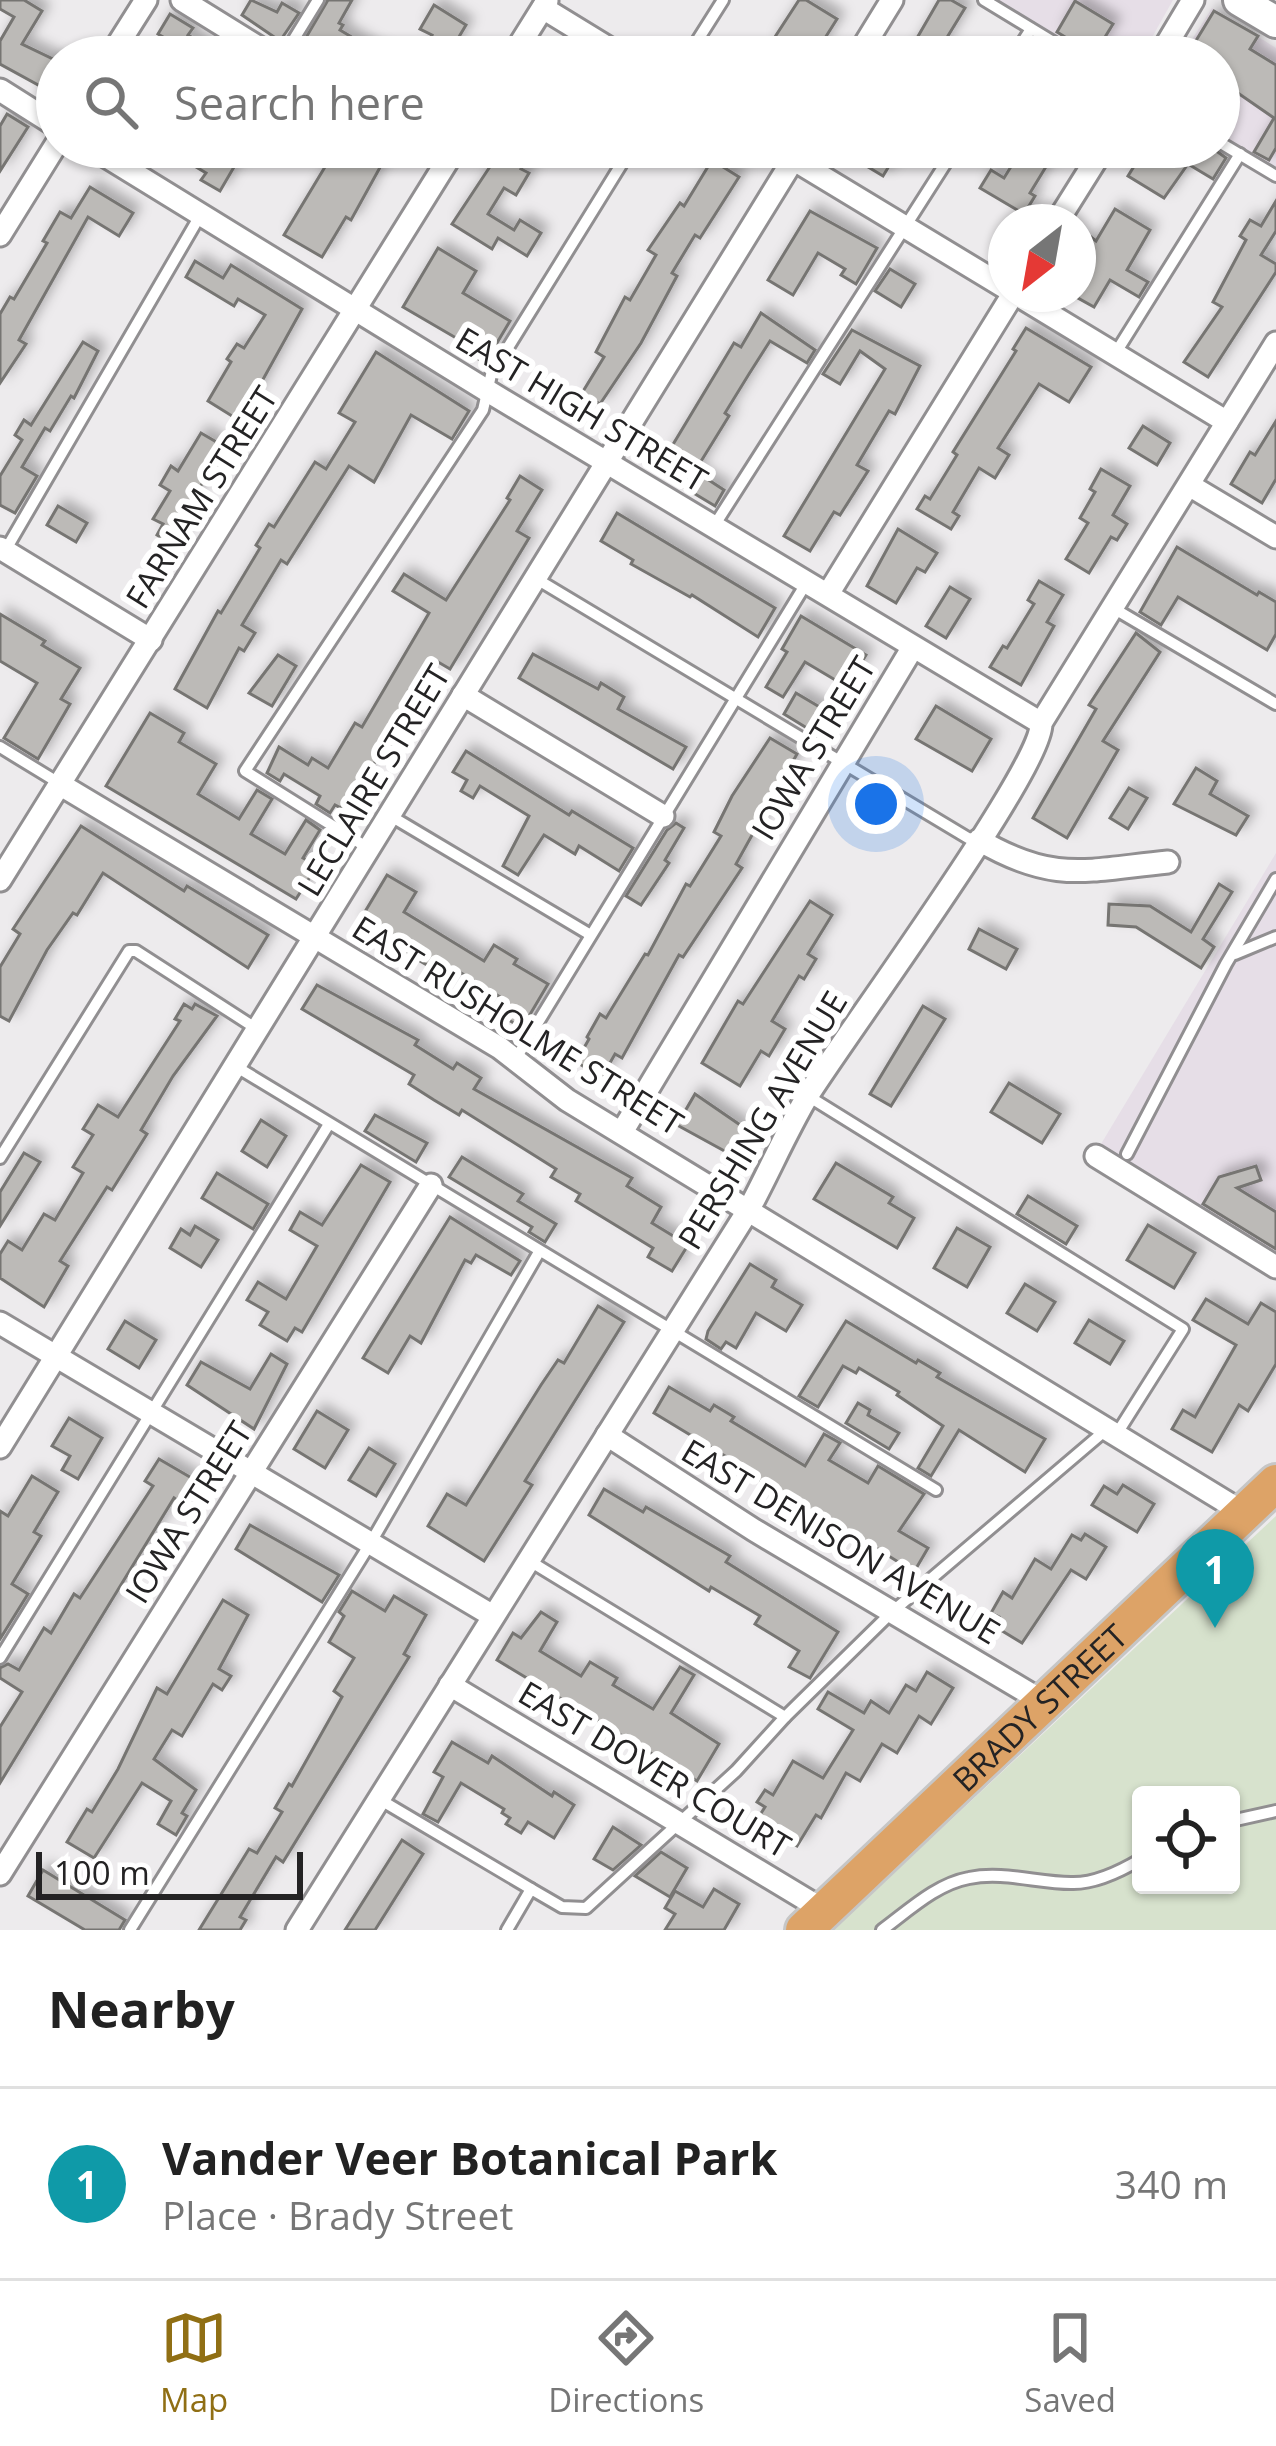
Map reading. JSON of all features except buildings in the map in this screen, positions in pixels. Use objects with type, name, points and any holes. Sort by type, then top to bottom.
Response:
[{"type":"highway","name":"BRADY STREET","points":[[815,1920],[1276,1484]]},
{"type":"main road","points":[[1238,0],[1276,22]]},
{"type":"street","points":[[123,36],[146,0]]},
{"type":"street","points":[[182,0],[240,36]]},
{"type":"street","points":[[869,36],[892,0]]},
{"type":"street","points":[[1172,36],[1193,0]]},
{"type":"street","points":[[525,36],[545,4],[592,36]]},
{"type":"street","points":[[0,90],[36,113]]},
{"type":"street","points":[[0,235],[42,168]]},
{"type":"street","name":"EAST HIGH STREET","points":[[125,168],[485,391],[1041,723]]},
{"type":"street","name":"FARNAM STREET","points":[[0,880],[443,168]]},
{"type":"street","name":"LECLAIRE STREET","points":[[0,1447],[788,168]]},
{"type":"street","points":[[820,168],[988,277]]},
{"type":"street","points":[[1069,204],[1091,168]]},
{"type":"street","points":[[828,594],[1003,312]]},
{"type":"street","points":[[1044,312],[1227,422]]},
{"type":"street","name":"PERSHING AVENUE","points":[[305,1927],[378,1798],[749,1209],[808,1096],[1038,744],[1041,723],[1276,343]]},
{"type":"street","points":[[1189,485],[1276,537]]},
{"type":"street","points":[[3,549],[151,640]]},
{"type":"street","name":"IOWA STREET","points":[[622,1132],[914,646]]},
{"type":"street","points":[[463,695],[663,816]]},
{"type":"street","name":"EAST RUSHOLME STREET","points":[[62,784],[1244,1514]]},
{"type":"street","points":[[979,840],[1014,861],[1060,872],[1168,862]]},
{"type":"street","points":[[1096,1156],[1276,1267]]},
{"type":"street","name":"IOWA STREET","points":[[0,1874],[430,1185]]},
{"type":"street","points":[[0,1322],[493,1616]]},
{"type":"street","name":"EAST DENISON AVENUE","points":[[608,1435],[754,1530],[1042,1701]]},
{"type":"street","name":"EAST DOVER COURT","points":[[450,1684],[681,1822],[815,1920]]},
{"type":"lane","points":[[297,36],[318,0]]},
{"type":"lane","points":[[700,36],[722,0]]},
{"type":"lane","points":[[984,0],[1044,36]]},
{"type":"lane","points":[[1026,36],[1031,28]]},
{"type":"lane","points":[[1240,154],[1276,176]]},
{"type":"lane","points":[[368,848],[245,771],[483,410],[491,375],[619,168]]},
{"type":"lane","points":[[714,526],[943,168]]},
{"type":"lane","points":[[1115,354],[1231,168]]},
{"type":"lane","points":[[3,549],[201,214]]},
{"type":"lane","points":[[535,578],[841,764],[979,840]]},
{"type":"lane","points":[[514,1060],[807,582]]},
{"type":"lane","points":[[1113,608],[1276,704]]},
{"type":"lane","points":[[0,747],[62,784]]},
{"type":"lane","points":[[389,815],[589,934]]},
{"type":"lane","points":[[1127,1154],[1276,879]]},
{"type":"lane","points":[[1233,955],[1276,937]]},
{"type":"lane","points":[[0,1158],[129,951],[136,951],[257,1029]]},
{"type":"lane","points":[[234,1066],[936,1490]]},
{"type":"lane","points":[[378,1798],[562,1907],[586,1908],[681,1822],[892,1612],[1112,1432],[1183,1329],[808,1096]]},
{"type":"lane","points":[[0,1658],[329,1124]]},
{"type":"lane","points":[[130,1930],[370,1544],[538,1252]]},
{"type":"lane","points":[[528,1560],[785,1718]]},
{"type":"lane","points":[[1240,1819],[1276,1811]]},
{"type":"lane","points":[[882,1930],[935,1891],[969,1878],[1022,1877],[1075,1884],[1132,1864]]},
{"type":"lane","points":[[507,1930],[531,1889]]},
{"type":"shaded area","points":[[994,0],[1173,0],[1153,36],[1053,36]]},
{"type":"shaded area","points":[[1212,8],[1276,48],[1276,171],[1240,150],[1240,36],[1194,36]]},
{"type":"shaded area","points":[[1276,853],[1276,1258],[1098,1149]]},
{"type":"green space","points":[[1276,1516],[1276,1930],[833,1930]]},
{"type":"place","name":"Vander Veer Botanical Park","points":[[1215,1628]]}]
